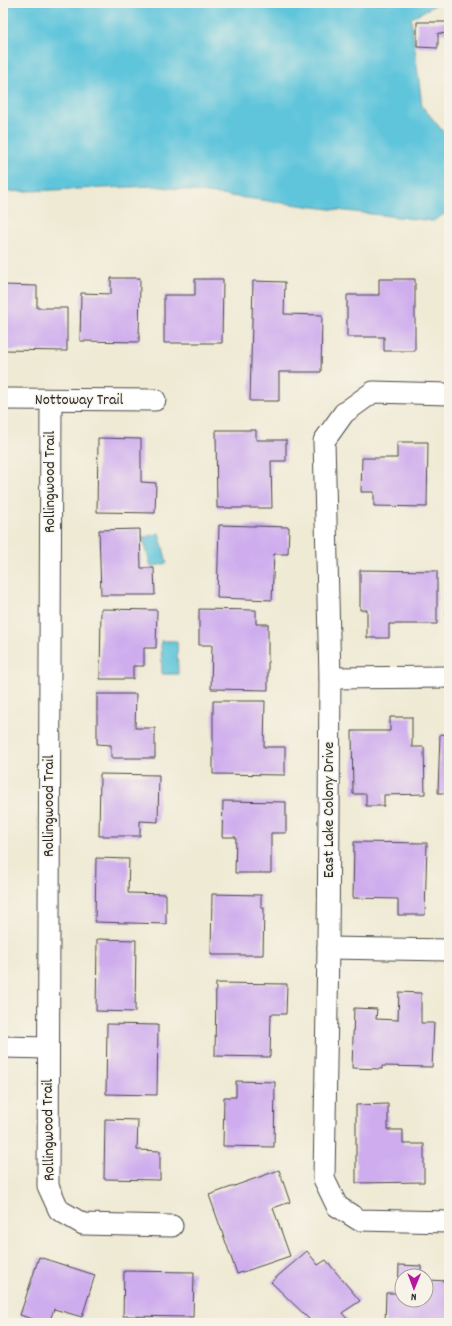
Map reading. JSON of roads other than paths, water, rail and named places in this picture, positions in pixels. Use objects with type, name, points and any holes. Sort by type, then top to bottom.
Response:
[{"type":"street","name":"East Lake Colony Drive","points":[[449,394],[373,392],[344,413],[324,442],[330,678],[328,948],[324,1179],[337,1206],[359,1220],[449,1222]]},
{"type":"street","name":"Nottoway Trail","points":[[3,399],[155,400]]},
{"type":"street","name":"Rollingwood Trail","points":[[51,400],[48,1186],[58,1210],[83,1224],[172,1226]]},
{"type":"street","points":[[330,678],[449,678]]},
{"type":"street","points":[[328,948],[449,950]]},
{"type":"street","points":[[3,1047],[48,1048]]},
{"type":"water","points":[[3,3],[439,3],[411,18],[422,106],[449,139],[449,211],[433,221],[154,186],[3,192]]},
{"type":"water","points":[[159,533],[167,563],[151,567],[143,538]]},
{"type":"water","points":[[161,641],[177,641],[178,674],[162,674]]}]
